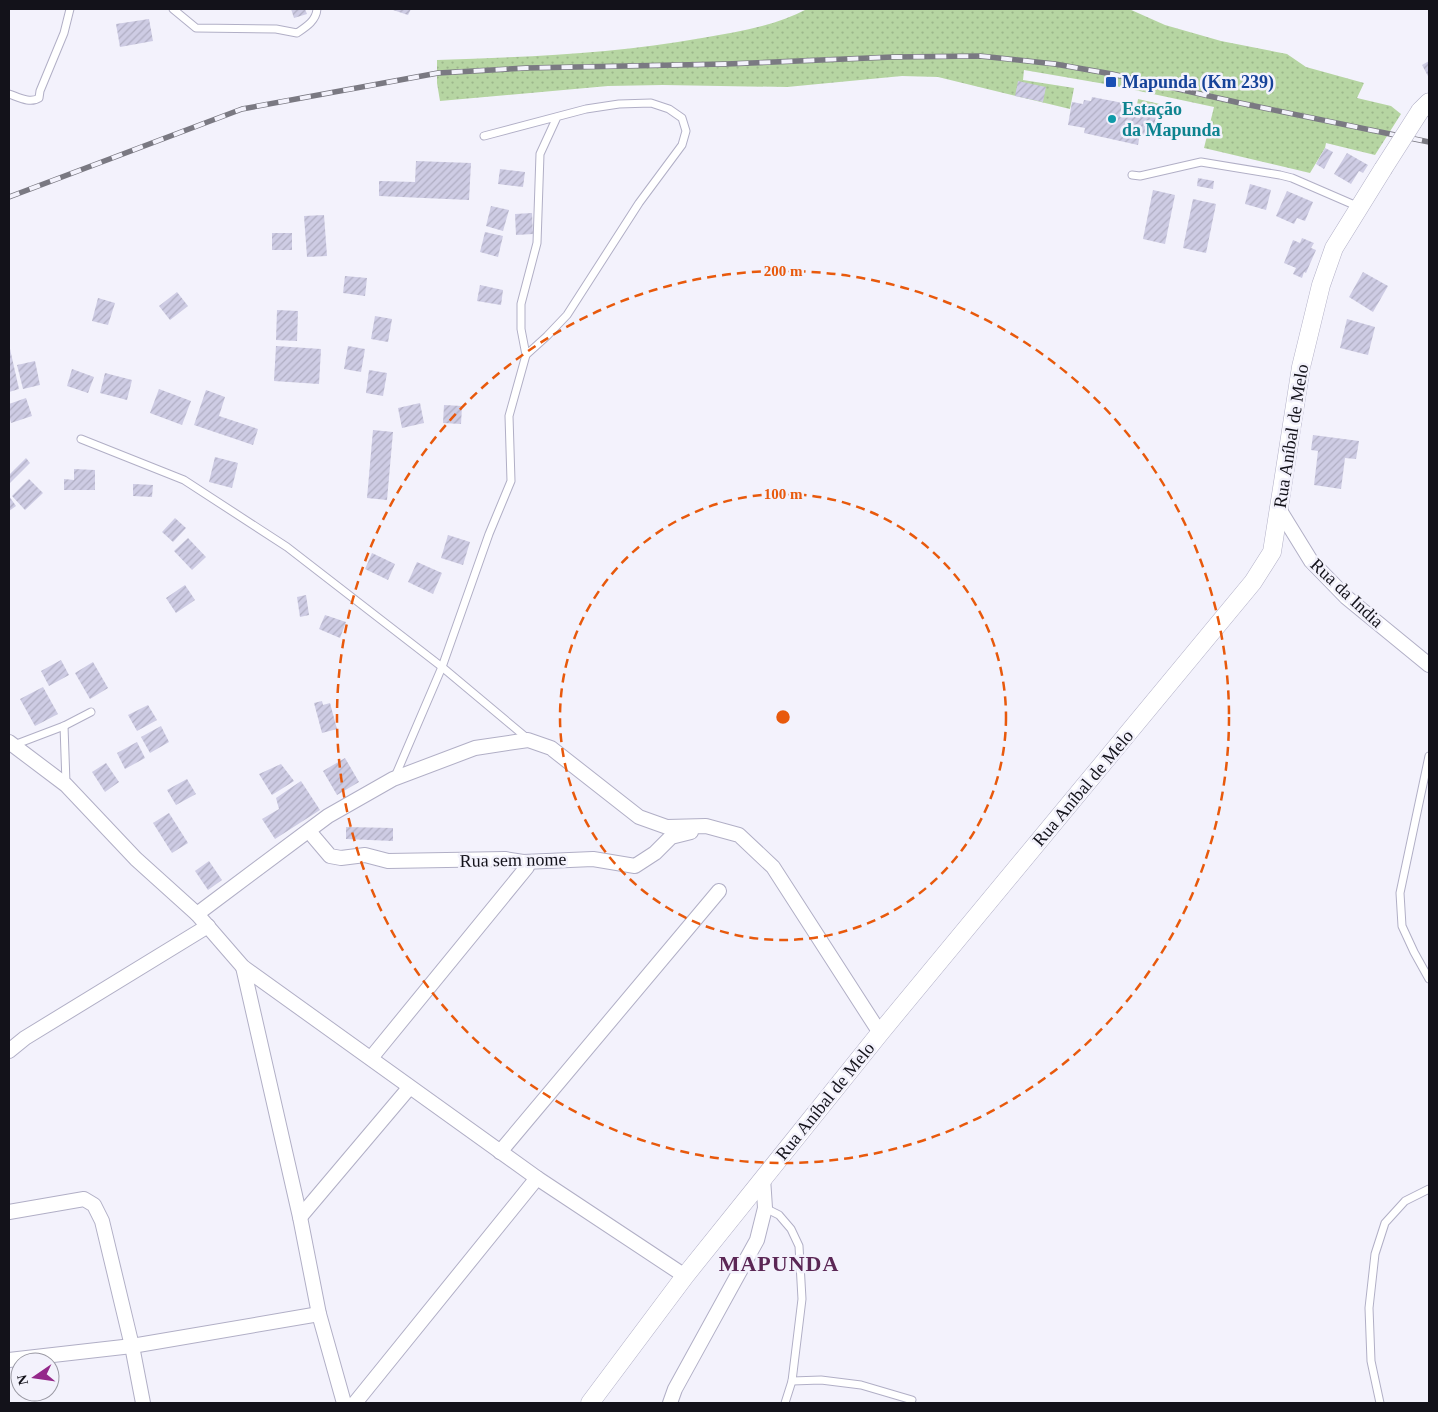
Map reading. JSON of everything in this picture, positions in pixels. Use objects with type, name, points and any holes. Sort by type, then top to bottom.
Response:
[{"type":"street","name":"Rua Aníbal de Melo","points":[[590,1403],[685,1276],[880,1033],[1253,582],[1272,552],[1301,367],[1321,285],[1334,248],[1424,106]]},
{"type":"street","name":"Rua da India","points":[[1279,509],[1311,561],[1346,597],[1429,666]]},
{"type":"street","points":[[198,914],[328,816],[393,779],[475,748],[528,740],[551,748],[639,817],[667,827],[706,826],[739,835],[773,867],[880,1033]]},
{"type":"street","points":[[11,744],[66,785],[136,859],[198,914],[243,967],[537,1178],[685,1276]]},
{"type":"street","name":"Rua sem nome","points":[[313,836],[330,856],[341,858],[365,855],[388,861],[504,859],[524,862],[592,859],[635,866],[655,853],[671,837],[712,827]]},
{"type":"street","points":[[370,1058],[527,867]]},
{"type":"street","points":[[500,1152],[719,891]]},
{"type":"street","points":[[9,1051],[25,1038],[208,926]]},
{"type":"street","points":[[243,967],[300,1217],[319,1314],[344,1403]]},
{"type":"street","points":[[300,1217],[410,1088]]},
{"type":"street","points":[[355,1403],[537,1178]]},
{"type":"street","points":[[670,1403],[675,1389],[757,1240],[765,1208],[763,1178]]},
{"type":"street","points":[[9,1212],[84,1199],[94,1204],[102,1221],[132,1346],[143,1403]]},
{"type":"street","points":[[9,1360],[132,1346],[319,1314]]},
{"type":"lane","points":[[9,94],[24,100],[34,101],[39,98],[43,83],[64,33],[70,9]]},
{"type":"lane","points":[[173,9],[196,28],[276,29],[297,33],[308,26],[317,14],[317,9]]},
{"type":"lane","points":[[484,136],[586,108],[651,103],[669,109],[682,118],[686,131],[682,145],[639,203],[566,314],[547,336],[526,355]]},
{"type":"lane","points":[[393,779],[442,667],[489,534],[511,481],[509,416],[526,355],[521,304],[537,243],[540,154],[557,117]]},
{"type":"lane","points":[[1132,175],[1140,176],[1201,162],[1280,174],[1359,208]]},
{"type":"lane","points":[[81,439],[184,480],[287,547],[442,667],[528,740]]},
{"type":"lane","points":[[11,744],[64,726],[91,712]]},
{"type":"lane","points":[[64,726],[66,785]]},
{"type":"lane","points":[[1429,756],[1400,893],[1402,926],[1429,979]]},
{"type":"lane","points":[[1380,1403],[1371,1361],[1369,1308],[1375,1254],[1385,1223],[1405,1201],[1429,1189]]},
{"type":"lane","points":[[765,1208],[779,1215],[791,1229],[799,1246],[802,1299],[792,1380],[786,1403]]},
{"type":"lane","points":[[792,1380],[821,1380],[861,1385],[912,1400]]},
{"type":"green space","points":[[807,9],[1129,9],[1165,25],[1221,41],[1287,54],[1306,67],[1364,83],[1357,98],[1391,106],[1401,114],[1375,155],[1326,143],[1310,173],[1204,148],[1214,107],[1111,85],[1024,70],[1023,80],[1074,88],[1070,109],[938,77],[902,76],[787,87],[608,86],[440,101],[437,83],[437,60],[504,58],[636,48],[756,28],[782,20]]},
{"type":"green space","points":[[1138,99],[1164,105],[1162,117],[1156,115],[1157,111],[1142,108],[1141,112],[1136,111]]},
{"type":"building","points":[[291,9],[305,9],[307,14],[294,18]]},
{"type":"building","points":[[390,9],[411,9],[408,15]]},
{"type":"building","points":[[149,19],[153,41],[120,47],[116,24]]},
{"type":"building","points":[[1429,61],[1429,78],[1422,65]]},
{"type":"building","points":[[1018,81],[1046,87],[1043,102],[1015,96]]},
{"type":"building","name":"Estação da Mapunda","points":[[1092,97],[1123,103],[1120,114],[1140,118],[1142,108],[1157,111],[1155,121],[1164,123],[1161,139],[1140,134],[1138,145],[1084,133],[1085,128],[1068,125],[1072,102],[1083,104],[1084,100],[1091,101]]},
{"type":"building","points":[[1325,148],[1333,152],[1324,169],[1316,164]]},
{"type":"building","points":[[1347,153],[1368,165],[1363,173],[1359,171],[1351,184],[1334,174]]},
{"type":"building","points":[[416,161],[471,163],[469,200],[379,196],[379,181],[415,182]]},
{"type":"building","points":[[500,169],[525,172],[523,187],[498,184]]},
{"type":"building","points":[[1198,178],[1214,181],[1213,189],[1197,186]]},
{"type":"building","points":[[1250,184],[1271,190],[1266,210],[1245,204]]},
{"type":"building","points":[[1153,190],[1175,195],[1165,244],[1143,239]]},
{"type":"building","points":[[1287,191],[1313,202],[1305,221],[1297,218],[1294,224],[1276,216]]},
{"type":"building","points":[[1193,199],[1216,204],[1206,253],[1183,248]]},
{"type":"building","points":[[491,206],[509,210],[503,231],[486,226]]},
{"type":"building","points":[[532,213],[533,234],[516,235],[515,214]]},
{"type":"building","points":[[324,215],[327,256],[307,257],[304,216]]},
{"type":"building","points":[[485,232],[503,236],[498,257],[480,252]]},
{"type":"building","points":[[272,233],[292,233],[292,250],[272,250]]},
{"type":"building","points":[[1302,238],[1314,243],[1311,248],[1316,250],[1302,278],[1293,274],[1296,268],[1284,263],[1293,240],[1300,243]]},
{"type":"building","points":[[1363,272],[1388,286],[1373,312],[1349,297]]},
{"type":"building","points":[[345,276],[367,278],[365,296],[343,293]]},
{"type":"building","points":[[480,285],[503,290],[501,305],[477,301]]},
{"type":"building","points":[[177,292],[188,306],[170,320],[159,306]]},
{"type":"building","points":[[98,298],[115,303],[108,325],[92,321]]},
{"type":"building","points":[[277,310],[298,311],[297,341],[276,340]]},
{"type":"building","points":[[375,316],[392,319],[388,342],[371,339]]},
{"type":"building","points":[[1347,319],[1375,327],[1368,355],[1340,348]]},
{"type":"building","points":[[276,346],[321,349],[319,384],[274,381]]},
{"type":"building","points":[[348,346],[365,349],[361,372],[344,369]]},
{"type":"building","points":[[9,350],[19,389],[9,392]]},
{"type":"building","points":[[35,361],[40,385],[23,389],[17,365]]},
{"type":"building","points":[[72,369],[94,377],[88,393],[67,386]]},
{"type":"building","points":[[369,370],[387,373],[383,396],[366,393]]},
{"type":"building","points":[[105,373],[132,380],[127,400],[100,393]]},
{"type":"building","points":[[159,389],[191,401],[182,425],[150,413]]},
{"type":"building","points":[[206,390],[225,397],[219,416],[258,429],[253,445],[194,425]]},
{"type":"building","points":[[26,398],[32,416],[11,423],[9,404]]},
{"type":"building","points":[[420,403],[424,423],[402,428],[398,408]]},
{"type":"building","points":[[444,405],[462,406],[461,424],[443,423]]},
{"type":"building","points":[[373,430],[393,432],[387,500],[367,498]]},
{"type":"building","points":[[1313,435],[1359,441],[1356,459],[1345,458],[1341,489],[1314,485],[1318,451],[1311,450]]},
{"type":"building","points":[[215,457],[238,463],[232,488],[209,482]]},
{"type":"building","points":[[26,458],[30,463],[9,484],[9,475]]},
{"type":"building","points":[[74,469],[95,470],[95,490],[64,490],[64,479],[74,480]]},
{"type":"building","points":[[29,479],[43,493],[25,510],[12,496]]},
{"type":"building","points":[[133,484],[153,485],[152,497],[133,496]]},
{"type":"building","points":[[9,496],[16,506],[9,511]]},
{"type":"building","points":[[175,518],[186,528],[173,542],[162,532]]},
{"type":"building","points":[[448,535],[470,542],[463,565],[441,558]]},
{"type":"building","points":[[188,538],[206,557],[192,570],[174,551]]},
{"type":"building","points":[[372,553],[395,564],[388,580],[365,569]]},
{"type":"building","points":[[417,562],[442,573],[433,594],[408,582]]},
{"type":"building","points":[[185,585],[195,600],[176,613],[166,598]]},
{"type":"building","points":[[306,595],[309,615],[300,617],[297,597]]},
{"type":"building","points":[[325,615],[346,622],[340,638],[319,629]]},
{"type":"building","points":[[61,660],[69,675],[49,686],[41,671]]},
{"type":"building","points":[[93,662],[108,688],[90,699],[75,673]]},
{"type":"building","points":[[43,687],[58,714],[35,726],[20,699]]},
{"type":"building","points":[[322,701],[323,705],[330,703],[337,729],[322,733],[314,703]]},
{"type":"building","points":[[148,705],[157,720],[137,731],[128,715]]},
{"type":"building","points":[[161,726],[169,742],[150,753],[141,737]]},
{"type":"building","points":[[137,742],[145,758],[125,769],[117,753]]},
{"type":"building","points":[[345,758],[359,782],[337,795],[323,771]]},
{"type":"building","points":[[106,763],[119,782],[105,792],[92,772]]},
{"type":"building","points":[[281,764],[294,781],[272,795],[259,774]]},
{"type":"building","points":[[187,779],[196,794],[176,805],[167,790]]},
{"type":"building","points":[[301,781],[320,810],[275,839],[262,819],[279,809],[276,798]]},
{"type":"building","points":[[169,813],[188,843],[172,853],[153,823]]},
{"type":"building","points":[[346,827],[393,828],[393,841],[346,839]]},
{"type":"building","points":[[209,861],[222,880],[208,890],[195,871]]},
{"type":"railway","points":[[9,197],[242,109],[438,73],[526,68],[980,56],[1055,64],[1112,74],[1240,103],[1429,142]]},
{"type":"place","name":"Mapunda (Km 239)","points":[[1111,82]]},
{"type":"place","name":"Estação da Mapunda","points":[[1112,119]]},
{"type":"district","name":"MAPUNDA","points":[[779,1263]]}]
